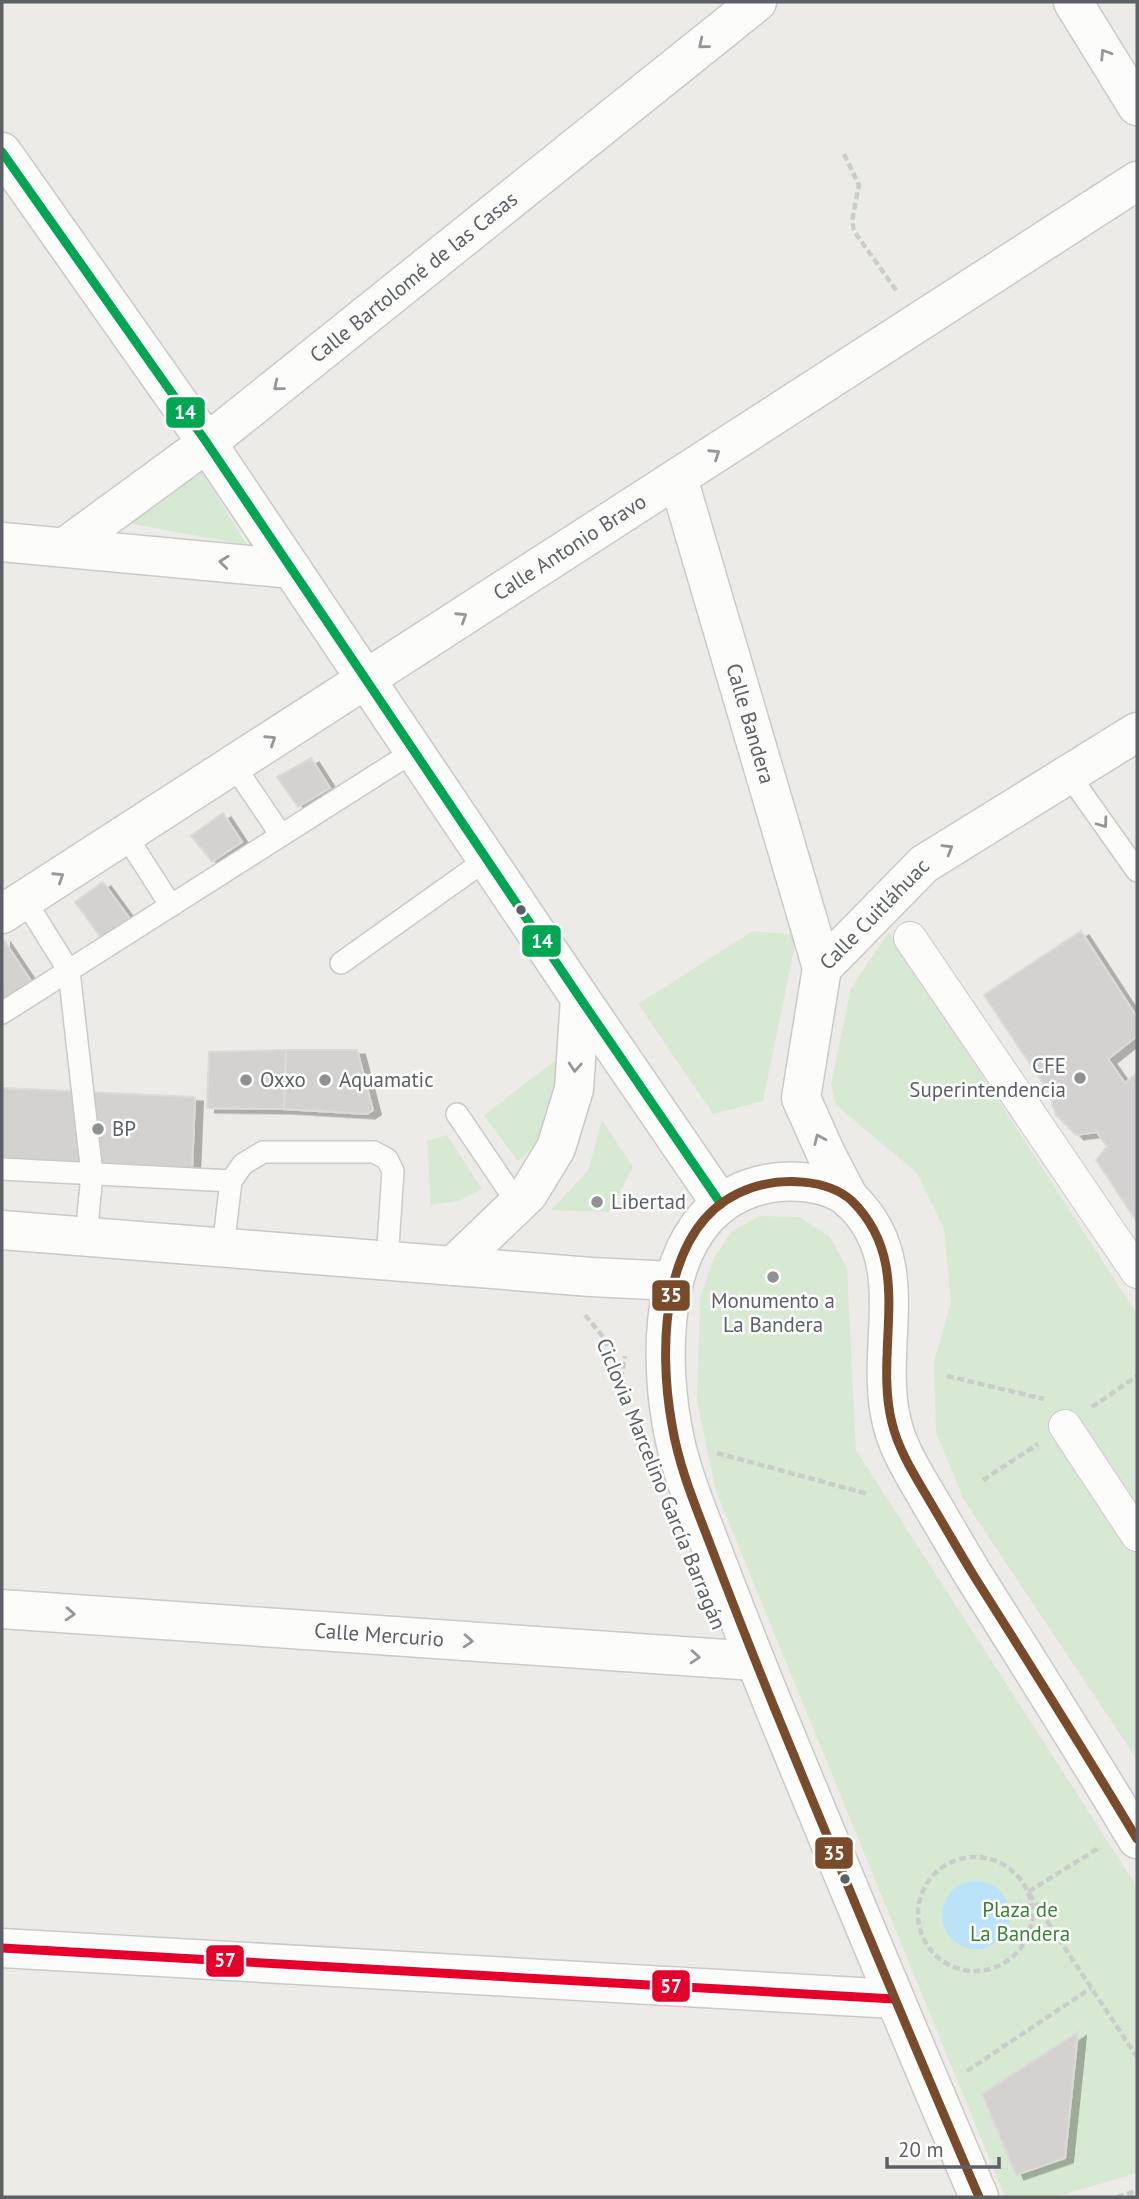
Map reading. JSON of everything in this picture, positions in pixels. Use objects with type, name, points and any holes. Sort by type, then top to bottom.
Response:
[{"type":"street","name":"Calle Bartolomé de las Casas","points":[[65,547],[207,443],[757,2]]},
{"type":"street","points":[[1073,2],[1137,106]]},
{"type":"street","points":[[2,152],[207,443],[580,999],[721,1204]]},
{"type":"street","name":"Calle Antonio Bravo","points":[[13,907],[1137,181]]},
{"type":"street","name":"Calle Bandera","points":[[678,478],[822,968]]},
{"type":"street","points":[[2,542],[292,569]]},
{"type":"street","name":"Calle Cuitláhuac","points":[[1136,1833],[951,1538],[908,1462],[892,1425],[885,1380],[890,1290],[885,1258],[873,1230],[850,1200],[800,1098],[822,968],[924,864],[1137,732]]},
{"type":"street","points":[[910,938],[1137,1272]]},
{"type":"street","points":[[453,1266],[528,1195],[556,1148],[574,1089],[580,999]]},
{"type":"street","points":[[850,1200],[831,1188],[787,1181],[764,1184],[741,1192],[721,1204],[700,1225],[683,1252],[673,1281],[667,1323],[666,1373],[675,1445],[680,1465],[755,1661],[979,2197]]},
{"type":"street","points":[[2,1230],[673,1281]]},
{"type":"street","points":[[1057,1413],[1137,1535]]},
{"type":"street","name":"Calle Mercurio","points":[[2,1609],[755,1661]]},
{"type":"street","points":[[2,1948],[894,1999]]},
{"type":"lane","points":[[2,1013],[414,751]]},
{"type":"lane","points":[[233,765],[281,835]]},
{"type":"lane","points":[[1069,775],[1137,871]]},
{"type":"lane","points":[[125,834],[170,906]]},
{"type":"lane","points":[[341,963],[487,859]]},
{"type":"lane","points":[[13,907],[69,971],[92,1174],[86,1237]]},
{"type":"lane","points":[[457,1114],[518,1204]]},
{"type":"lane","points":[[223,1248],[231,1181],[243,1164],[263,1152],[374,1152],[387,1159],[393,1171],[387,1261]]},
{"type":"lane","points":[[2,1169],[231,1181]]},
{"type":"path","points":[[844,154],[859,184],[852,221],[853,231],[919,321]]},
{"type":"path","name":"Ciclovia Marcelino García Barragán","points":[[584,1314],[604,1338],[631,1404]]},
{"type":"path","points":[[947,1376],[1057,1413]]},
{"type":"path","points":[[707,1450],[868,1494]]},
{"type":"path","points":[[1028,1892],[1097,1849]]},
{"type":"path","points":[[1028,1892],[1032,1918],[1027,1937],[1007,1961],[981,1970],[957,1968],[940,1959],[927,1945],[920,1928],[918,1909],[923,1890],[933,1875],[948,1863],[967,1857],[985,1857],[1003,1864],[1018,1876],[1137,2057]]},
{"type":"path","points":[[920,1949],[927,1945]]},
{"type":"path","points":[[965,2073],[1091,1988]]},
{"type":"path","points":[[1117,2197],[1137,2191]]},
{"type":"green space","points":[[198,465],[247,545],[117,521]]},
{"type":"green space","points":[[753,931],[797,935],[763,1101],[713,1114],[638,1004]]},
{"type":"green space","points":[[889,932],[1137,1314],[1137,1760],[964,1500],[936,1432],[934,1362],[951,1302],[944,1229],[917,1173],[836,1105],[831,1084],[851,988]]},
{"type":"green space","points":[[556,1060],[558,1084],[537,1144],[518,1161],[484,1115]]},
{"type":"green space","points":[[602,1120],[633,1167],[609,1212],[551,1210],[588,1171]]},
{"type":"green space","points":[[447,1135],[482,1189],[459,1201],[431,1205],[427,1141]]},
{"type":"green space","name":"Plaza de La Bandera","points":[[760,1216],[800,1217],[830,1237],[847,1268],[856,1450],[1137,1887],[1137,2173],[1055,2197],[1005,2197],[716,1491],[697,1402],[700,1298],[714,1258],[732,1231]]},
{"type":"water","points":[[976,1881],[989,1884],[1000,1891],[1007,1902],[1010,1915],[1007,1928],[1000,1939],[989,1946],[976,1949],[963,1946],[952,1939],[945,1928],[942,1915],[945,1902],[952,1891],[963,1884]]},
{"type":"building","points":[[311,758],[330,788],[298,807],[277,777]]},
{"type":"building","points":[[223,813],[242,842],[212,862],[191,836]]},
{"type":"building","points":[[103,882],[130,919],[102,939],[75,902]]},
{"type":"building","name":"CFE Superintendencia","points":[[1081,931],[1137,1017],[1137,1036],[1108,1059],[1125,1083],[1137,1073],[1137,1222],[1096,1160],[1107,1147],[1097,1132],[1076,1135],[1056,1115],[1048,1091],[984,995]]},
{"type":"building","points":[[3,939],[31,981],[3,1000],[2,999]]},
{"type":"building","name":"Aquamatic","points":[[286,1050],[357,1050],[373,1110],[367,1114],[284,1109]]},
{"type":"building","name":"Oxxo","points":[[286,1050],[284,1109],[207,1108],[209,1052]]},
{"type":"building","name":"BP","points":[[2,1088],[195,1097],[192,1170],[2,1162]]},
{"type":"building","points":[[1078,2032],[1065,2158],[1016,2175],[982,2094]]},
{"type":"transit line","name":"14","points":[[2,152],[207,443],[721,1204]]},
{"type":"transit line","name":"35","points":[[979,2197],[766,1687],[688,1486],[679,1456],[672,1425],[666,1360],[672,1289],[682,1256],[698,1227],[721,1204],[751,1188],[763,1185],[789,1182],[817,1184],[842,1193],[852,1201],[871,1226],[883,1252],[888,1279],[887,1394],[892,1423],[902,1450],[974,1576],[1137,1839]]},
{"type":"transit line","name":"57","points":[[2,1948],[894,1999]]},
{"type":"place","name":"CFE Superintendencia","points":[[1080,1078]]},
{"type":"place","name":"Oxxo","points":[[246,1080]]},
{"type":"place","name":"Aquamatic","points":[[325,1080]]},
{"type":"place","name":"BP","points":[[98,1129]]},
{"type":"place","name":"Libertad","points":[[597,1202]]},
{"type":"place","name":"Monumento a La Bandera","points":[[773,1277]]}]
